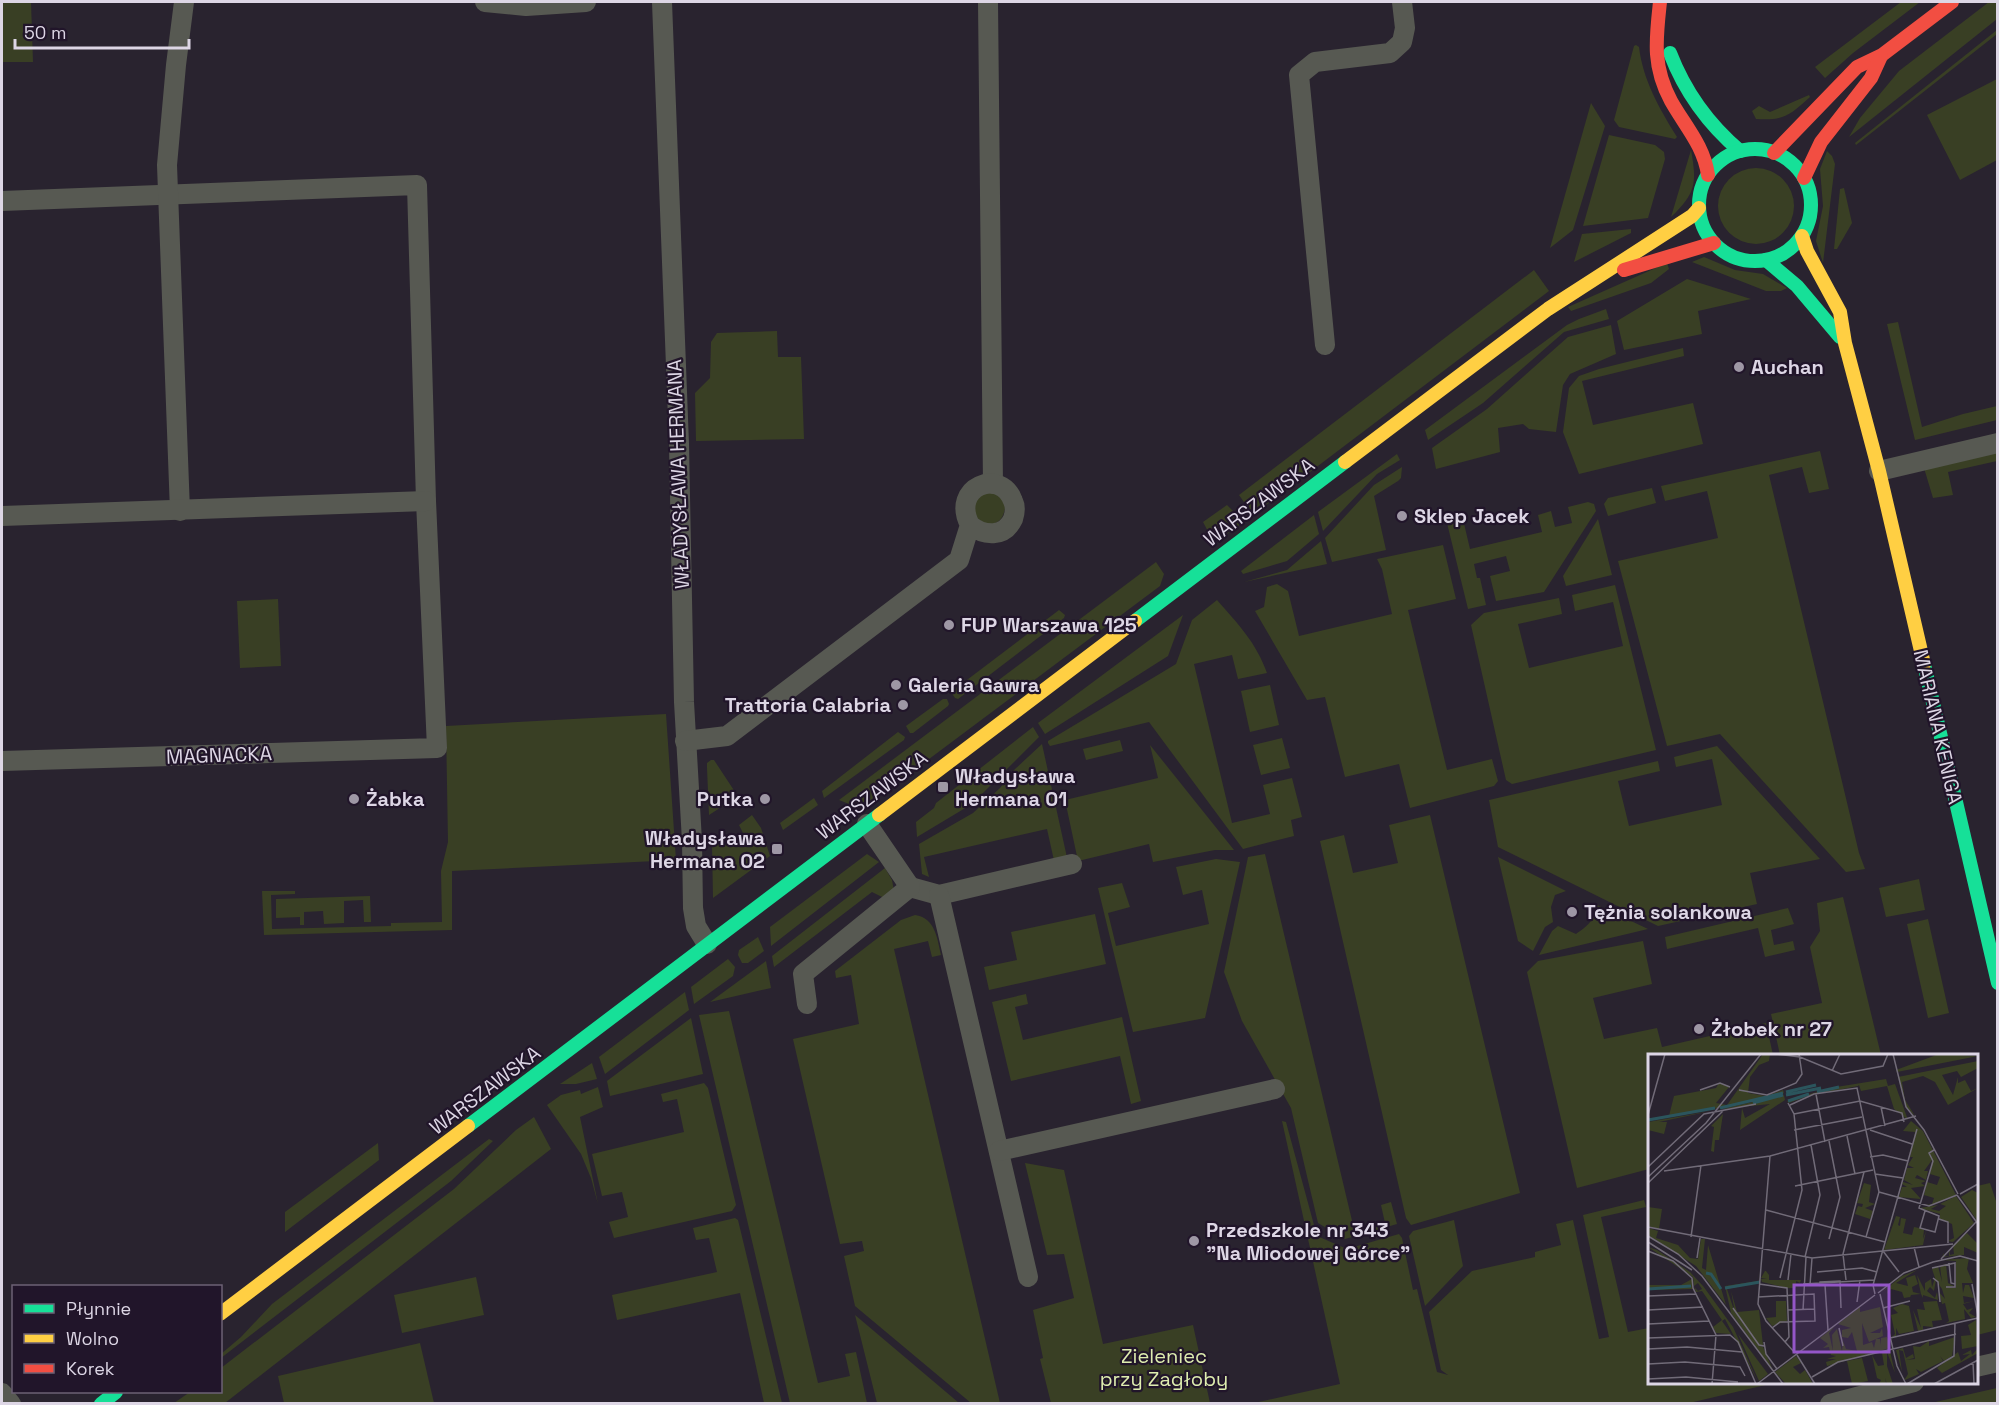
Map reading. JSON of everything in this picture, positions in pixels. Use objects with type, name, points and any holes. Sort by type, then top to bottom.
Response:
[{"type":"street","points":[[180,511],[167,165],[184,2]]},
{"type":"street","points":[[485,2],[526,4],[586,2]]},
{"type":"street","name":"WŁADYSŁAWA HERMANA","points":[[662,2],[679,444],[685,741],[692,841],[693,908],[696,926],[707,944]]},
{"type":"street","points":[[988,2],[993,484]]},
{"type":"street","points":[[1325,345],[1299,75],[1315,62],[1390,53],[1402,42],[1405,28],[1402,2]]},
{"type":"street","points":[[1660,2],[1655,50],[1664,84],[1670,99],[1706,160],[1708,175]]},
{"type":"street","points":[[1774,153],[1857,67],[1882,55],[1952,2]]},
{"type":"street","points":[[1658,31],[1668,47],[1677,72],[1691,95],[1715,127],[1740,151]]},
{"type":"street","points":[[1804,178],[1821,142],[1871,78],[1882,55]]},
{"type":"street","points":[[1763,150],[1774,153],[1791,163],[1804,178],[1810,192],[1809,222],[1802,236],[1792,248],[1780,256],[1752,261],[1738,258],[1725,252],[1714,243],[1703,227],[1699,208],[1703,185],[1717,164],[1740,151],[1763,150]]},
{"type":"street","points":[[2,201],[417,185],[426,501],[2,516]]},
{"type":"street","name":"WARSZAWSKA","points":[[222,1312],[1548,309],[1692,216],[1699,208]]},
{"type":"street","name":"MARIANA KENIGA","points":[[1802,236],[1807,252],[1840,312],[1845,343],[1879,471],[1998,983]]},
{"type":"street","name":"WARSZAWSKA","points":[[1548,309],[1630,267],[1714,243]]},
{"type":"street","name":"MARIANA KENIGA","points":[[1766,260],[1797,285],[1845,343]]},
{"type":"street","points":[[1879,471],[1998,443]]},
{"type":"street","points":[[993,484],[1003,487],[1010,494],[1015,504],[1015,515],[1005,529],[994,534],[978,531],[970,525],[965,506],[968,496],[979,486],[993,484]]},
{"type":"street","name":"MAGNACKA","points":[[2,761],[437,748],[426,501]]},
{"type":"street","points":[[685,741],[727,736],[924,587],[959,560],[970,525]]},
{"type":"street","points":[[867,824],[910,887],[939,895],[1072,864]]},
{"type":"street","points":[[807,1004],[803,974],[910,887]]},
{"type":"street","points":[[939,895],[1028,1277]]},
{"type":"street","points":[[999,1150],[1275,1089]]},
{"type":"street","points":[[1978,1367],[1998,1362]]},
{"type":"street","points":[[1830,1404],[1910,1384]]},
{"type":"street","points":[[2,1393],[11,1404]]},
{"type":"street","points":[[101,1404],[116,1393]]},
{"type":"green space","points":[[2,2],[31,2],[33,62],[2,62]]},
{"type":"green space","points":[[1901,2],[1920,2],[1853,53],[1825,78],[1815,67]]},
{"type":"green space","points":[[1989,2],[1997,2],[1997,19],[1849,137],[1860,118],[1899,71]]},
{"type":"green space","points":[[1997,30],[1997,34],[1856,145],[1855,143]]},
{"type":"green space","points":[[1636,45],[1639,47],[1648,82],[1677,137],[1675,139],[1619,127],[1614,120]]},
{"type":"green space","points":[[1997,79],[1997,160],[1960,180],[1927,115]]},
{"type":"green space","points":[[1809,95],[1810,97],[1797,108],[1780,118],[1756,119],[1752,111],[1759,106],[1770,112]]},
{"type":"green space","points":[[1591,103],[1605,126],[1573,230],[1550,248]]},
{"type":"green space","points":[[1609,135],[1655,145],[1664,152],[1665,159],[1648,218],[1583,226]]},
{"type":"green space","points":[[1691,150],[1694,171],[1693,187],[1686,201],[1671,217]]},
{"type":"green space","points":[[1827,151],[1835,164],[1823,263],[1816,241],[1823,206],[1820,169]]},
{"type":"green space","points":[[1756,168],[1771,171],[1783,179],[1791,191],[1794,206],[1791,221],[1783,233],[1771,241],[1756,244],[1741,241],[1729,233],[1721,221],[1718,206],[1721,191],[1729,179],[1741,171]]},
{"type":"green space","points":[[1844,188],[1852,223],[1837,249],[1834,249],[1840,189]]},
{"type":"green space","points":[[1631,229],[1631,233],[1574,262],[1582,234]]},
{"type":"green space","points":[[1704,257],[1735,270],[1763,274],[1787,288],[1781,291],[1766,291],[1692,262]]},
{"type":"green space","points":[[1667,263],[1669,269],[1651,283],[1571,311],[1568,307]]},
{"type":"green space","points":[[1534,270],[1549,291],[1253,515],[1239,495]]},
{"type":"green space","points":[[1687,279],[1751,299],[1698,311],[1702,334],[1624,350],[1617,321]]},
{"type":"green space","points":[[1606,309],[1609,319],[1564,332],[1483,403],[1428,440],[1425,430],[1567,325]]},
{"type":"green space","points":[[1898,322],[1922,427],[1997,406],[1997,420],[1915,440],[1887,324]]},
{"type":"green space","points":[[1611,325],[1616,354],[1570,374],[1563,385],[1556,432],[1529,429],[1523,424],[1498,428],[1500,452],[1436,469],[1432,448],[1487,409],[1568,337]]},
{"type":"green space","points":[[777,331],[778,357],[801,357],[804,439],[696,441],[695,393],[710,378],[711,342],[717,333]]},
{"type":"green space","points":[[1683,348],[1684,356],[1582,381],[1593,425],[1693,403],[1703,444],[1579,474],[1563,432],[1569,388],[1579,376]]},
{"type":"green space","points":[[1820,451],[1829,489],[1809,493],[1802,467],[1769,475],[1859,853],[1865,869],[1846,872],[1720,734],[1667,746],[1618,561],[1718,538],[1707,491],[1665,501],[1661,486]]},
{"type":"green space","points":[[1997,452],[1997,461],[1948,472],[1953,495],[1933,498],[1924,468]]},
{"type":"green space","points":[[1397,454],[1400,460],[1377,474],[1323,531],[1318,512]]},
{"type":"green space","points":[[1402,467],[1401,478],[1374,496],[1386,550],[1332,562],[1325,538],[1374,485]]},
{"type":"green space","points":[[1652,488],[1656,503],[1608,516],[1604,504],[1608,498]]},
{"type":"green space","points":[[992,490],[1006,503],[1003,516],[998,521],[986,525],[972,514],[975,496]]},
{"type":"green space","points":[[1588,502],[1594,504],[1596,511],[1544,592],[1496,601],[1490,576],[1510,571],[1506,556],[1474,564],[1477,578],[1480,578],[1486,605],[1468,609],[1447,523],[1448,518],[1462,515],[1470,549],[1542,532],[1538,515],[1551,511],[1555,527],[1572,523],[1568,507]]},
{"type":"green space","points":[[1227,505],[1241,524],[1221,538],[1211,537],[1203,522]]},
{"type":"green space","points":[[1314,515],[1319,534],[1287,561],[1243,574],[1241,571]]},
{"type":"green space","points":[[1598,519],[1612,575],[1566,586],[1563,576]]},
{"type":"green space","points":[[1321,541],[1327,564],[1244,582],[1287,570]]},
{"type":"green space","points":[[1443,545],[1456,599],[1408,610],[1447,770],[1492,759],[1498,781],[1494,786],[1410,808],[1399,764],[1345,777],[1325,697],[1307,700],[1255,611],[1264,607],[1267,587],[1277,584],[1288,591],[1299,636],[1392,614],[1382,569],[1377,559]]},
{"type":"green space","points":[[1156,562],[1164,574],[1160,586],[873,801],[849,804],[839,800]]},
{"type":"green space","points":[[1615,585],[1656,750],[1512,784],[1506,780],[1471,625],[1484,613],[1559,598],[1562,614],[1518,624],[1529,668],[1623,646],[1613,602],[1575,611],[1572,595]]},
{"type":"green space","points":[[278,599],[281,666],[240,668],[237,601]]},
{"type":"green space","points":[[1217,600],[1252,643],[1267,673],[1238,679],[1232,655],[1194,664],[1232,823],[1270,814],[1263,785],[1292,778],[1302,817],[1291,820],[1294,836],[1243,849],[1149,722],[1050,746],[1048,743],[1176,664],[1192,620]]},
{"type":"green space","points":[[1059,610],[1065,615],[1064,618],[958,699],[955,698],[951,692]]},
{"type":"green space","points":[[1183,615],[1168,656],[1045,734],[1038,723]]},
{"type":"green space","points":[[1270,685],[1279,725],[1250,732],[1241,691]]},
{"type":"green space","points":[[943,699],[947,699],[948,706],[910,733],[906,726]]},
{"type":"green space","points":[[666,714],[676,860],[452,871],[452,930],[264,935],[262,891],[295,891],[295,894],[271,895],[272,929],[391,926],[391,923],[442,922],[441,871],[448,842],[446,726]]},
{"type":"green space","points":[[1033,727],[1039,737],[972,804],[917,837],[916,822],[934,808],[936,803]]},
{"type":"green space","points":[[898,732],[905,737],[904,740],[824,798],[822,791]]},
{"type":"green space","points":[[1282,738],[1290,768],[1261,775],[1253,745]]},
{"type":"green space","points":[[1120,740],[1123,751],[1086,760],[1083,749]]},
{"type":"green space","points":[[1042,744],[1068,862],[1055,865],[1047,829],[924,857],[929,877],[922,874],[919,844],[973,813]]},
{"type":"green space","points":[[1150,745],[1234,850],[1215,850],[1153,862],[1149,844],[1078,861],[1065,800],[1158,778]]},
{"type":"green space","points":[[1717,746],[1820,859],[1750,873],[1757,904],[1658,926],[1498,847],[1489,800],[1658,761],[1660,771],[1618,781],[1629,826],[1722,805],[1712,759],[1676,767],[1674,757]]},
{"type":"green space","points":[[714,760],[739,798],[732,803],[723,792],[716,796],[723,806],[709,815],[707,763]]},
{"type":"green space","points":[[814,798],[818,805],[783,830],[780,823]]},
{"type":"green space","points":[[752,815],[761,828],[770,856],[713,898],[712,845],[725,835],[730,842],[743,833],[739,825]]},
{"type":"green space","points":[[1430,815],[1520,1193],[1411,1225],[1406,1218],[1320,841],[1344,835],[1353,873],[1398,863],[1389,825]]},
{"type":"green space","points":[[867,854],[879,862],[771,946],[770,927]]},
{"type":"green space","points":[[1265,854],[1354,1229],[1385,1223],[1381,1205],[1391,1202],[1397,1224],[1345,1239],[1318,1223],[1291,1108],[1242,1021],[1224,972],[1248,857]]},
{"type":"green space","points":[[1498,857],[1566,891],[1555,895],[1551,907],[1553,922],[1545,927],[1533,951],[1518,941]]},
{"type":"green space","points":[[1216,859],[1240,862],[1205,1018],[1133,1032],[1098,888],[1122,883],[1130,907],[1108,913],[1116,946],[1209,924],[1202,890],[1183,895],[1176,867]]},
{"type":"green space","points":[[885,868],[892,880],[894,891],[884,898],[872,892],[774,967],[772,956]]},
{"type":"green space","points":[[1919,879],[1925,910],[1886,917],[1879,888]]},
{"type":"green space","points":[[370,896],[371,922],[364,922],[363,900],[344,901],[344,923],[324,924],[323,911],[304,912],[304,925],[300,925],[300,917],[276,918],[276,899]]},
{"type":"green space","points":[[1843,897],[1881,1054],[1780,1054],[1771,1014],[1822,1003],[1810,947],[1820,931],[1817,903]]},
{"type":"green space","points":[[1595,904],[1648,929],[1539,955],[1552,931],[1558,926],[1576,934],[1584,928],[1592,918]]},
{"type":"green space","points":[[1788,908],[1794,924],[1771,930],[1774,945],[1793,941],[1795,950],[1765,957],[1758,928],[1667,949],[1665,937]]},
{"type":"green space","points":[[1095,914],[1106,964],[989,990],[984,967],[1017,960],[1011,932]]},
{"type":"green space","points":[[915,915],[931,924],[941,955],[932,957],[928,941],[894,949],[1000,1403],[971,1403],[855,1306],[844,1256],[864,1251],[862,1241],[840,1244],[793,1039],[859,1024],[851,975],[836,978],[835,971],[901,920]]},
{"type":"green space","points":[[1928,919],[1949,1013],[1928,1018],[1907,924]]},
{"type":"green space","points":[[758,937],[764,951],[748,963],[742,963],[738,955],[739,950]]},
{"type":"green space","points":[[1643,941],[1652,984],[1593,998],[1604,1039],[1657,1028],[1662,1047],[1766,1023],[1773,1054],[1648,1054],[1648,1169],[1577,1188],[1527,972],[1538,961]]},
{"type":"green space","points":[[728,959],[735,967],[733,976],[694,1004],[691,987]]},
{"type":"green space","points":[[766,961],[771,988],[710,1002]]},
{"type":"green space","points":[[685,992],[689,1010],[605,1074],[599,1057]]},
{"type":"green space","points":[[1026,994],[1028,1004],[1015,1007],[1023,1040],[1122,1017],[1141,1101],[1131,1104],[1120,1056],[1011,1081],[992,1002]]},
{"type":"green space","points":[[729,1011],[818,1383],[850,1376],[845,1354],[856,1352],[867,1403],[790,1403],[699,1015]]},
{"type":"green space","points":[[691,1018],[703,1074],[610,1096],[607,1081]]},
{"type":"green space","points":[[592,1063],[597,1079],[576,1084],[560,1084]]},
{"type":"green space","points":[[704,1083],[708,1088],[736,1205],[732,1211],[614,1238],[609,1222],[628,1217],[622,1192],[602,1196],[592,1154],[684,1132],[677,1099],[663,1102],[661,1094]]},
{"type":"green space","points":[[598,1087],[603,1107],[580,1117],[598,1204],[581,1154],[547,1105],[561,1095],[580,1090],[581,1094]]},
{"type":"green space","points":[[534,1117],[551,1149],[225,1403],[174,1403],[189,1393],[222,1393],[222,1367],[454,1189],[516,1130]]},
{"type":"green space","points":[[1282,1121],[1286,1122],[1317,1236],[1347,1249],[1399,1234],[1402,1238],[1413,1290],[1417,1289],[1437,1372],[1448,1375],[1441,1370],[1429,1312],[1472,1271],[1535,1257],[1535,1252],[1561,1245],[1556,1224],[1573,1220],[1599,1339],[1609,1337],[1583,1215],[1644,1200],[1646,1207],[1601,1217],[1628,1332],[1648,1328],[1648,1384],[1770,1384],[1685,1404],[1254,1403],[1340,1384]]},
{"type":"green space","points":[[489,1139],[493,1141],[451,1181],[222,1357],[222,1353],[241,1337],[272,1304]]},
{"type":"green space","points":[[378,1143],[379,1160],[285,1232],[285,1212]]},
{"type":"green space","name":"Zieleniec przy Zagłoby","points":[[1025,1163],[1064,1170],[1103,1344],[1193,1325],[1210,1403],[1051,1403],[1040,1359],[1043,1358],[1033,1310],[1074,1298],[1064,1254],[1047,1255]]},
{"type":"green space","points":[[1990,1183],[1998,1207],[1997,1330],[1978,1335],[1978,1186]]},
{"type":"green space","points":[[735,1218],[738,1220],[782,1403],[764,1403],[740,1293],[617,1320],[612,1295],[717,1272],[709,1238],[696,1240],[693,1228]]},
{"type":"green space","points":[[1454,1220],[1463,1266],[1425,1306],[1409,1236],[1413,1231]]},
{"type":"green space","points":[[476,1277],[484,1315],[402,1333],[394,1295]]},
{"type":"green space","points":[[855,1315],[959,1403],[877,1403]]},
{"type":"green space","points":[[420,1343],[434,1403],[284,1403],[278,1376]]},
{"type":"green space","points":[[1997,1388],[1997,1403],[1931,1403]]},
{"type":"traffic: fast","points":[[1670,53],[1690,94],[1718,130],[1740,151]]},
{"type":"traffic: fast","points":[[1755,149],[1776,154],[1794,166],[1806,184],[1811,205],[1806,226],[1794,244],[1776,256],[1755,261],[1734,256],[1716,244],[1704,226],[1699,205],[1704,184],[1716,166],[1734,154],[1755,149]]},
{"type":"traffic: fast","points":[[1766,260],[1797,286],[1840,337]]},
{"type":"traffic: fast","points":[[1135,621],[1345,462]]},
{"type":"traffic: fast","points":[[1924,664],[1998,983]]},
{"type":"traffic: fast","points":[[468,1126],[879,815]]},
{"type":"traffic: fast","points":[[101,1404],[115,1393]]},
{"type":"traffic: slow","points":[[1345,462],[1548,309],[1692,216],[1699,208]]},
{"type":"traffic: slow","points":[[1802,236],[1807,251],[1840,312],[1845,343],[1879,471],[1924,664]]},
{"type":"traffic: slow","points":[[879,815],[1135,621]]},
{"type":"traffic: slow","points":[[222,1312],[468,1126]]},
{"type":"traffic: jam","points":[[1660,2],[1657,52],[1661,76],[1671,101],[1698,145],[1708,175]]},
{"type":"traffic: jam","points":[[1774,153],[1857,67],[1882,55],[1952,2]]},
{"type":"traffic: jam","points":[[1804,178],[1821,142],[1871,78],[1881,56]]},
{"type":"traffic: jam","points":[[1624,270],[1714,243]]},
{"type":"place","name":"Auchan","points":[[1739,367]]},
{"type":"place","name":"Sklep Jacek","points":[[1402,516]]},
{"type":"place","name":"FUP Warszawa 125","points":[[949,625]]},
{"type":"place","name":"Galeria Gawra","points":[[896,685]]},
{"type":"place","name":"Trattoria Calabria","points":[[903,705]]},
{"type":"place","name":"Władysława Hermana 01","points":[[943,787]]},
{"type":"place","name":"Żabka","points":[[354,799]]},
{"type":"place","name":"Putka","points":[[765,799]]},
{"type":"place","name":"Władysława Hermana 02","points":[[777,849]]},
{"type":"place","name":"Tężnia solankowa","points":[[1572,912]]},
{"type":"place","name":"Żłobek nr 27","points":[[1699,1029]]},
{"type":"place","name":"Przedszkole nr 343 \"Na Miodowej Górce\"","points":[[1194,1241]]}]
